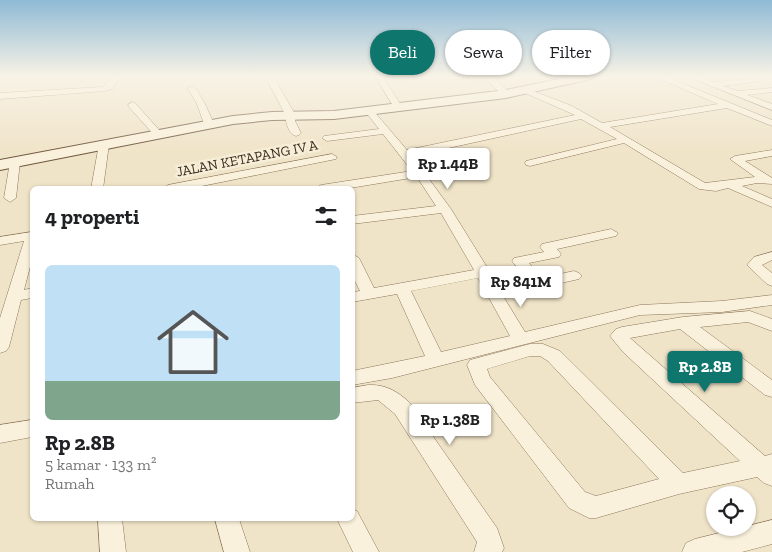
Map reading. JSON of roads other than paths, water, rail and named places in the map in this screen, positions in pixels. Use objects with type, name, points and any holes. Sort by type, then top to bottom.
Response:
[{"type":"street","points":[[200,102],[209,124]]},
{"type":"street","points":[[283,102],[291,116],[290,120],[296,133]]},
{"type":"street","points":[[395,102],[398,107]]},
{"type":"street","points":[[10,198],[7,164],[209,124],[255,117],[334,115],[442,102]]},
{"type":"street","points":[[556,102],[626,140],[698,185],[711,188],[757,180],[771,181]]},
{"type":"street","points":[[719,102],[772,123]]},
{"type":"street","points":[[758,102],[772,107]]},
{"type":"street","points":[[132,105],[158,134]]},
{"type":"street","points":[[600,126],[727,105]]},
{"type":"street","points":[[369,111],[420,173],[445,209],[520,339]]},
{"type":"street","points":[[405,154],[582,116]]},
{"type":"street","points":[[327,138],[386,131]]},
{"type":"street","points":[[530,163],[626,140]]},
{"type":"street","points":[[97,186],[104,144]]},
{"type":"street","points":[[770,153],[735,159],[771,181]]},
{"type":"street","name":"JALAN KETAPANG IV A","points":[[183,186],[332,157]]},
{"type":"street","points":[[340,186],[420,173]]},
{"type":"street","points":[[731,186],[749,191],[772,203]]},
{"type":"street","points":[[355,220],[445,209]]},
{"type":"street","points":[[355,297],[526,268],[520,261],[554,254],[547,247],[611,234]]},
{"type":"street","points":[[0,241],[30,236]]},
{"type":"street","points":[[0,346],[30,243]]},
{"type":"street","points":[[771,256],[759,260],[754,265],[772,281]]},
{"type":"street","points":[[355,264],[369,294]]},
{"type":"street","points":[[494,293],[574,276]]},
{"type":"street","points":[[402,288],[436,360]]},
{"type":"street","points":[[14,297],[30,293]]},
{"type":"street","points":[[355,377],[436,360],[640,310],[668,308],[709,309],[772,300]]},
{"type":"street","points":[[769,469],[629,348],[619,336],[622,333],[682,323],[750,316],[772,325]]},
{"type":"street","points":[[682,323],[772,390]]},
{"type":"street","points":[[679,484],[554,356],[543,350],[530,350],[476,365],[482,380],[577,500],[583,505],[596,507],[679,484],[769,469]]},
{"type":"street","points":[[355,395],[379,391],[389,396],[402,408],[488,537],[491,548],[487,552]]},
{"type":"street","points":[[0,434],[30,429]]},
{"type":"street","points":[[110,521],[113,552]]},
{"type":"street","points":[[228,521],[237,552]]},
{"type":"street","points":[[350,521],[366,552]]},
{"type":"street","points":[[695,552],[772,532]]}]
